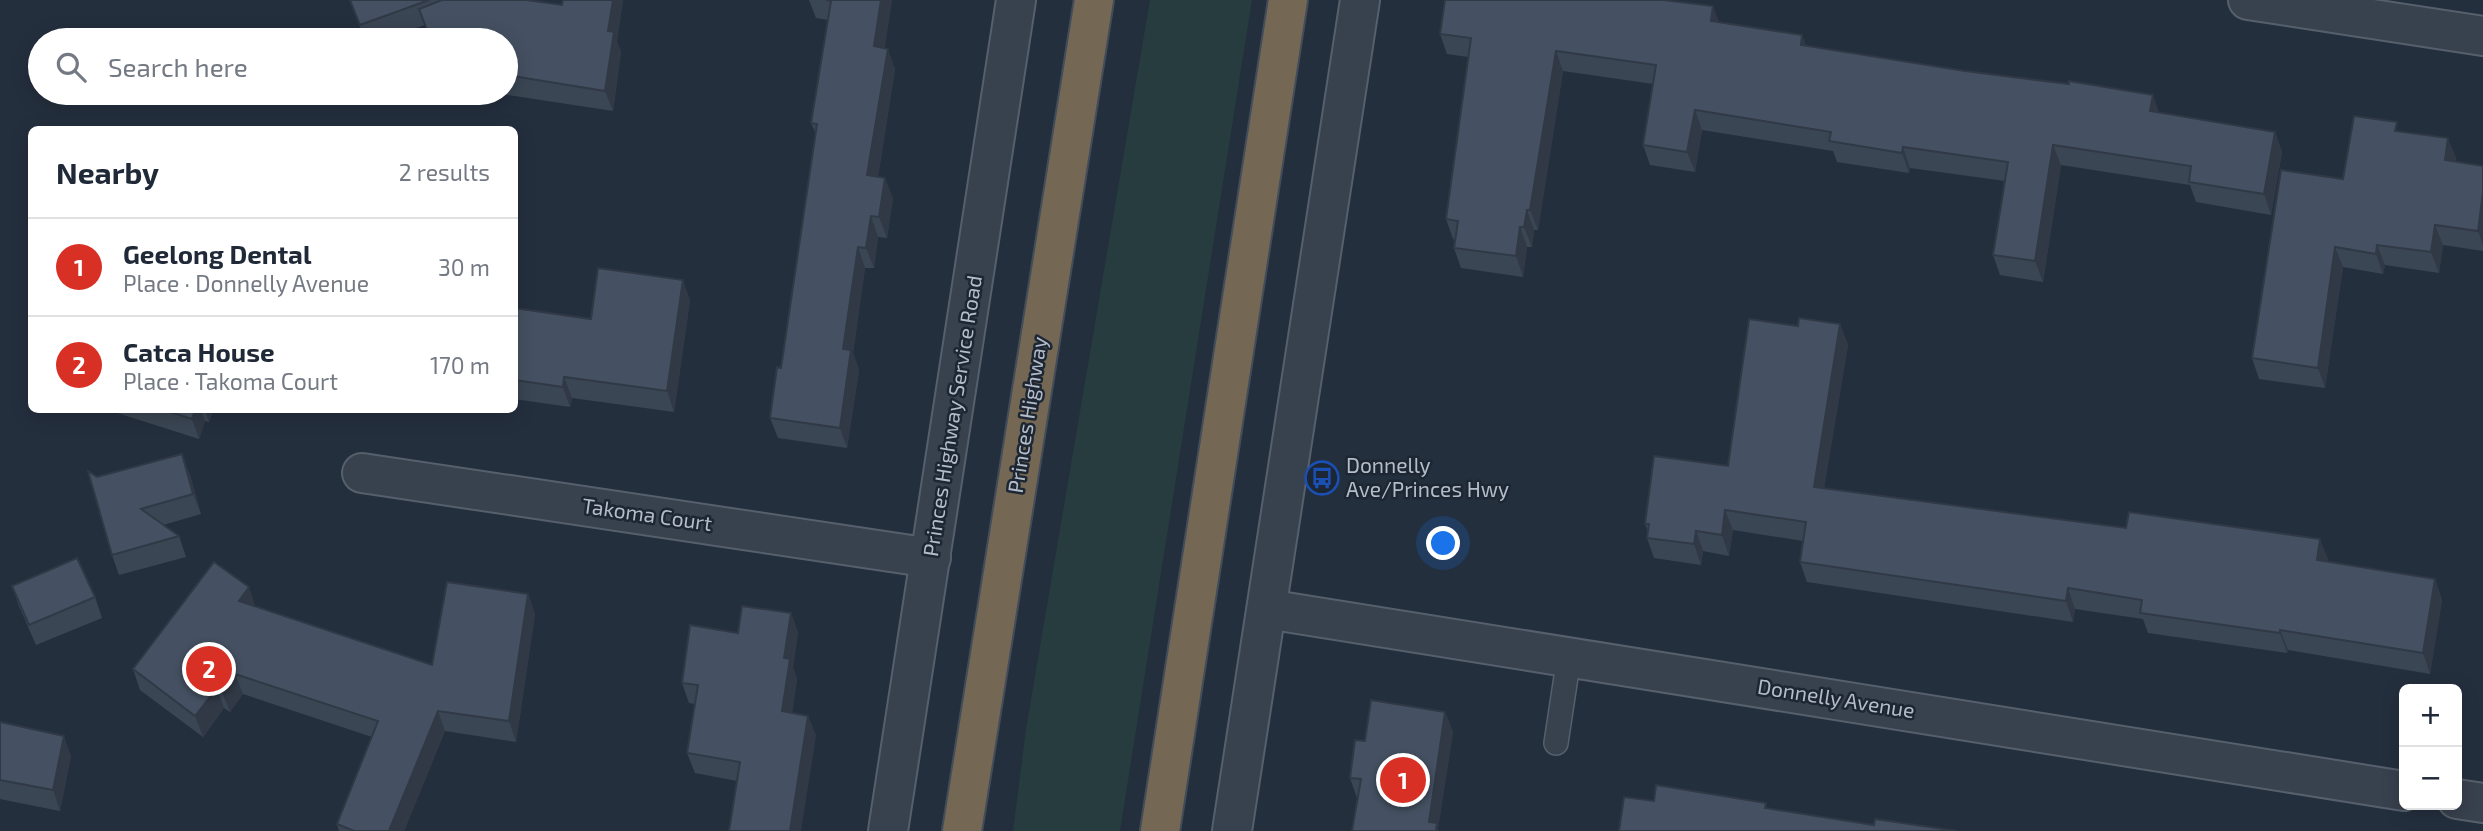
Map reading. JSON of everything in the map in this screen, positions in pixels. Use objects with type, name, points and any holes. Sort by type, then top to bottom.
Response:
[{"type":"highway","name":"Princes Highway","points":[[962,831],[1094,0]]},
{"type":"highway","points":[[1160,831],[1287,0]]},
{"type":"street","name":"Princes Highway Service Road","points":[[888,831],[1016,0]]},
{"type":"street","points":[[1233,831],[1360,0]]},
{"type":"street","points":[[2248,0],[2483,36]]},
{"type":"street","name":"Takoma Court","points":[[362,473],[931,558]]},
{"type":"street","name":"Donnelly Avenue","points":[[1267,609],[2399,790]]},
{"type":"street","points":[[2462,800],[2483,803]]},
{"type":"lane","points":[[1556,743],[1569,657]]},
{"type":"green space","points":[[1150,0],[1252,0],[1120,831],[1013,831],[1026,729]]},
{"type":"building","points":[[350,0],[429,0],[360,25]]},
{"type":"building","points":[[442,0],[526,0],[562,5],[563,0],[613,0],[608,31],[614,32],[605,91],[518,77],[518,28],[426,28],[419,9]]},
{"type":"building","points":[[826,0],[881,0],[874,46],[888,49],[867,175],[885,178],[879,217],[871,216],[866,248],[858,247],[843,349],[851,350],[840,428],[770,418],[777,367],[781,368],[817,124],[811,123],[831,1]]},
{"type":"building","points":[[1445,0],[1663,0],[1713,6],[1711,21],[1802,35],[1801,45],[1965,71],[2069,84],[2069,81],[2153,95],[2150,111],[2275,132],[2264,194],[2189,182],[2191,166],[2053,145],[2035,261],[1993,255],[2008,162],[1903,147],[1902,153],[1829,141],[1831,132],[1695,110],[1687,152],[1643,145],[1656,65],[1556,51],[1530,210],[1527,210],[1524,227],[1520,227],[1516,256],[1454,248],[1458,221],[1446,219],[1471,38],[1440,34]]},
{"type":"building","points":[[2354,116],[2397,122],[2395,131],[2448,138],[2445,160],[2483,166],[2478,231],[2435,225],[2431,252],[2377,245],[2376,254],[2335,247],[2318,368],[2252,358],[2281,170],[2343,179]]},
{"type":"building","points":[[598,268],[683,280],[667,391],[564,377],[563,387],[518,381],[518,309],[591,319]]},
{"type":"building","points":[[1799,318],[1840,324],[1814,487],[2126,528],[2129,512],[2320,539],[2317,560],[2435,579],[2423,653],[2280,630],[2280,633],[2140,613],[2142,600],[2068,588],[2066,601],[1800,562],[1806,522],[1725,510],[1722,535],[1696,531],[1694,544],[1647,538],[1649,524],[1645,524],[1654,456],[1728,466],[1749,319],[1798,326]]},
{"type":"building","points":[[173,413],[194,413],[192,419]]},
{"type":"building","points":[[182,454],[193,494],[141,509],[179,536],[112,555],[88,471],[97,477]]},
{"type":"building","points":[[77,558],[95,597],[29,625],[12,586]]},
{"type":"building","points":[[214,562],[249,587],[239,601],[432,665],[447,582],[528,594],[509,721],[438,711],[389,831],[354,831],[337,824],[378,721],[235,674],[222,692],[217,688],[195,716],[133,669]]},
{"type":"building","points":[[742,606],[791,613],[784,658],[790,659],[782,711],[808,716],[790,831],[729,831],[740,762],[687,753],[698,685],[682,683],[690,625],[738,633]]},
{"type":"building","points":[[1371,700],[1445,712],[1429,822],[1437,823],[1436,831],[1352,831],[1361,779],[1350,778],[1355,740],[1365,741]]},
{"type":"building","points":[[0,722],[64,736],[53,790],[0,780]]},
{"type":"building","points":[[1656,785],[1766,803],[1765,808],[1874,825],[1875,819],[1957,831],[1619,831],[1624,797],[1654,801]]},
{"type":"place","name":"Donnelly Ave/Princes Hwy","points":[[1322,478]]},
{"type":"place","name":"Catca House","points":[[209,669]]},
{"type":"place","name":"Geelong Dental","points":[[1403,780]]}]
